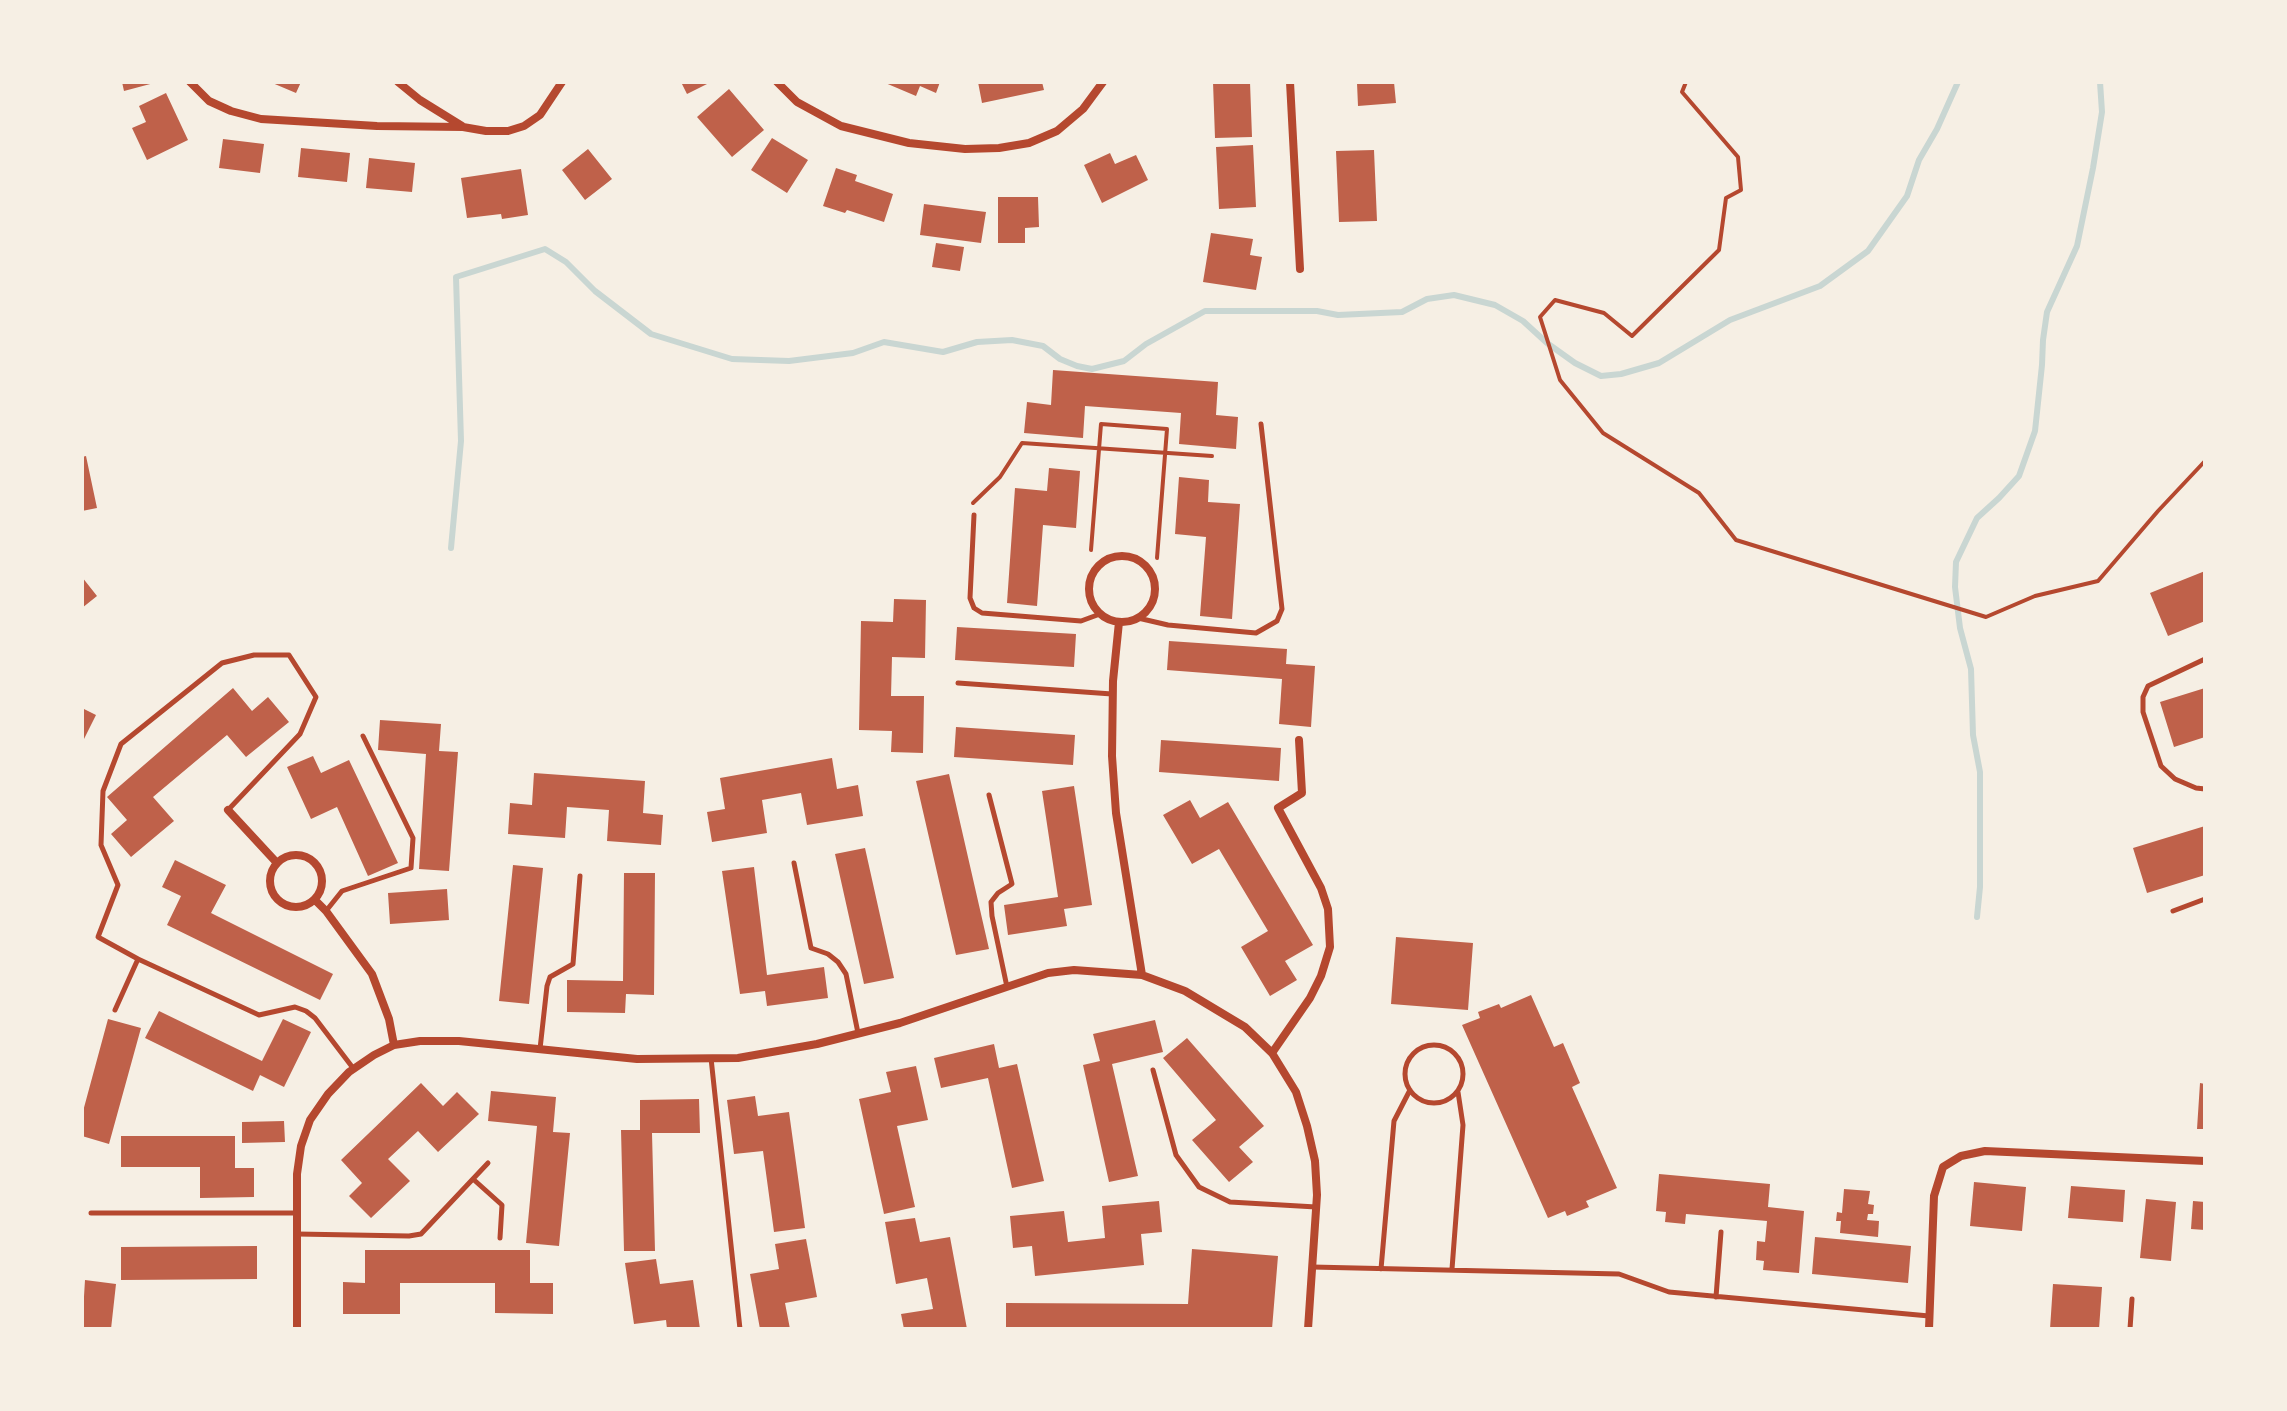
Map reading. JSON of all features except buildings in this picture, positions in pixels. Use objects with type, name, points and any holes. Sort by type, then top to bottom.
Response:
[{"type":"street","points":[[190,82],[209,101],[261,119],[377,126],[463,127],[486,131],[508,131],[524,126],[540,115],[562,82]]},
{"type":"street","points":[[398,82],[463,127]]},
{"type":"street","points":[[777,82],[797,102],[841,126],[909,143],[965,149],[1029,143],[1057,131],[1083,109],[1103,82]]},
{"type":"street","points":[[1290,82],[1300,269]]},
{"type":"street","points":[[1125,556],[1143,564],[1150,572],[1154,582],[1152,602],[1138,618],[1119,622],[1100,614],[1094,606],[1090,596],[1092,576],[1105,561],[1125,556]]},
{"type":"street","points":[[1119,622],[1112,756],[1116,813],[1142,975]]},
{"type":"street","points":[[1272,1053],[1310,998],[1330,947],[1328,909],[1321,888],[1278,808],[1302,793],[1299,740]]},
{"type":"street","points":[[228,810],[277,863]]},
{"type":"street","points":[[303,855],[318,866],[323,883],[315,900],[307,906],[289,907],[274,897],[269,879],[277,863],[285,857],[303,855]]},
{"type":"street","points":[[315,900],[372,974],[389,1019],[394,1045]]},
{"type":"street","points":[[297,1329],[297,1213],[301,1146],[310,1120],[328,1094],[354,1069],[394,1045],[459,1041],[637,1059],[738,1058],[817,1044],[900,1023],[1048,973],[1074,970],[1142,975],[1185,991],[1245,1027],[1272,1053],[1296,1092],[1315,1161],[1317,1207],[1308,1329]]},
{"type":"street","points":[[1929,1329],[1934,1196],[1943,1167],[1961,1156],[1985,1151],[2205,1161]]},
{"type":"lane","points":[[1138,618],[1168,625],[1256,633],[1277,621],[1282,609],[1261,424]]},
{"type":"lane","points":[[974,515],[970,598],[974,608],[982,613],[1081,621],[1100,614]]},
{"type":"lane","points":[[228,810],[300,734],[316,697],[289,655],[254,655],[222,663],[121,744],[103,791],[101,845],[118,885],[98,937],[259,1015],[295,1007],[306,1011],[315,1018],[354,1069]]},
{"type":"lane","points":[[2205,659],[2148,686],[2143,697],[2143,712],[2161,766],[2175,779],[2205,789]]},
{"type":"lane","points":[[958,683],[1113,694]]},
{"type":"lane","points":[[326,911],[342,891],[411,868],[413,838],[363,736]]},
{"type":"lane","points":[[989,795],[1012,884],[991,902],[1007,987]]},
{"type":"lane","points":[[794,863],[811,948],[828,954],[846,974],[858,1033]]},
{"type":"lane","points":[[540,1049],[550,977],[573,964],[580,876]]},
{"type":"lane","points":[[2173,911],[2205,899]]},
{"type":"lane","points":[[115,1010],[138,959]]},
{"type":"lane","points":[[1452,1269],[1463,1125],[1458,1092],[1464,1075],[1459,1057],[1445,1046],[1435,1044],[1418,1049],[1406,1064],[1410,1090],[1424,1102],[1442,1102],[1458,1092]]},
{"type":"lane","points":[[711,1058],[740,1329]]},
{"type":"lane","points":[[1153,1070],[1176,1155],[1199,1187],[1230,1202],[1317,1207]]},
{"type":"lane","points":[[1381,1269],[1394,1121],[1410,1090]]},
{"type":"lane","points":[[297,1234],[421,1234],[488,1163]]},
{"type":"lane","points":[[473,1179],[502,1205],[500,1238]]},
{"type":"lane","points":[[91,1213],[297,1213]]},
{"type":"lane","points":[[1716,1297],[1721,1232]]},
{"type":"lane","points":[[1312,1267],[1619,1274],[1669,1292],[1929,1316]]},
{"type":"lane","points":[[2130,1329],[2132,1299]]},
{"type":"path","points":[[1686,82],[1682,92],[1738,157],[1741,190],[1726,198],[1719,250],[1632,336],[1604,313],[1555,300],[1540,317],[1560,380],[1603,433],[1699,493],[1736,540],[1986,617],[2035,596],[2098,581],[2205,461]]},
{"type":"path","points":[[1091,550],[1101,424],[1167,429],[1157,558]]},
{"type":"path","points":[[974,515],[972,502],[1000,477],[1022,443],[1212,456]]},
{"type":"waterway","points":[[451,548],[461,441],[456,277],[545,249],[566,262],[595,291],[651,334],[732,359],[789,361],[853,353],[884,342],[943,352],[977,342],[1012,340],[1043,346],[1060,359],[1092,369],[1124,361],[1146,344],[1205,311],[1317,311],[1338,315],[1402,312],[1427,299],[1454,295],[1495,305],[1523,321],[1575,363],[1601,376],[1621,374],[1659,363],[1730,320],[1820,286],[1868,251],[1907,196],[1919,160],[1958,82]]},
{"type":"waterway","points":[[1977,917],[1980,772],[1973,735],[1971,669],[1960,628],[1955,587],[1956,562],[1977,518],[2019,476],[2035,431],[2047,312],[2077,246],[2102,112],[2100,82]]}]
